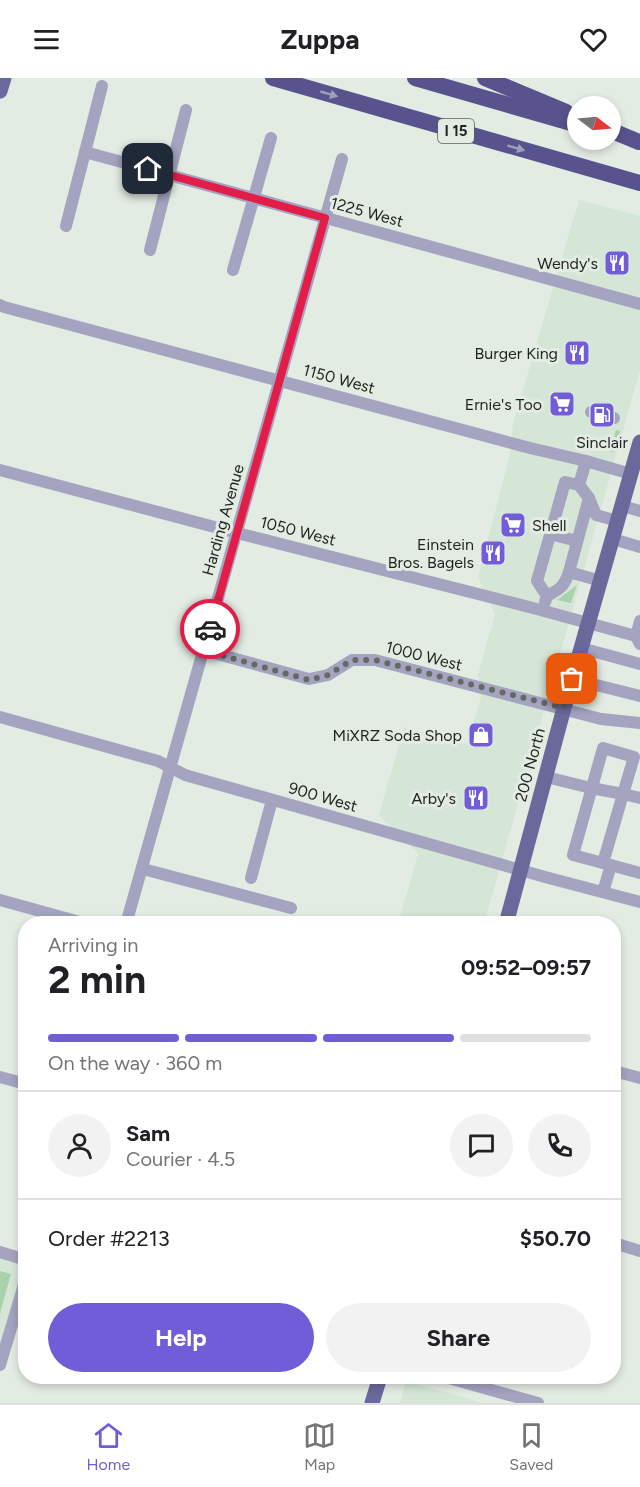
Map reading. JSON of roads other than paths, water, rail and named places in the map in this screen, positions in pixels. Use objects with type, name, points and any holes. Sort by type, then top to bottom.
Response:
[{"type":"highway","name":"I 15","points":[[273,78],[640,183]]},
{"type":"highway","name":"I 15","points":[[415,78],[567,122]]},
{"type":"highway","points":[[485,78],[567,112]]},
{"type":"highway","points":[[621,136],[640,142]]},
{"type":"main road","points":[[0,91],[4,78]]},
{"type":"main road","name":"200 North","points":[[508,916],[572,679],[635,469],[640,442]]},
{"type":"main road","points":[[372,1403],[378,1384]]},
{"type":"street","points":[[66,226],[102,86]]},
{"type":"street","points":[[150,250],[186,110]]},
{"type":"street","points":[[234,270],[271,138]]},
{"type":"street","name":"1225 West","points":[[85,152],[640,304]]},
{"type":"street","name":"Harding Avenue","points":[[128,916],[342,159]]},
{"type":"street","name":"1150 West","points":[[1,307],[530,448],[635,469]]},
{"type":"street","points":[[591,412],[614,418]]},
{"type":"street","points":[[579,485],[586,461]]},
{"type":"street","name":"1050 West","points":[[0,470],[237,533],[543,610],[638,640]]},
{"type":"street","points":[[547,596],[537,580],[565,482],[579,485],[589,498],[596,515],[640,511]]},
{"type":"street","points":[[543,610],[547,596],[565,584],[589,498]]},
{"type":"street","points":[[550,534],[577,541]]},
{"type":"street","points":[[613,539],[640,547]]},
{"type":"street","points":[[568,572],[601,581]]},
{"type":"street","points":[[638,640],[640,621]]},
{"type":"street","points":[[581,648],[640,664]]},
{"type":"street","name":"1000 West","points":[[203,650],[309,680],[328,675],[352,660],[375,660],[601,719],[640,723]]},
{"type":"street","points":[[572,679],[640,696]]},
{"type":"street","name":"900 West","points":[[0,717],[158,761],[185,776],[640,902]]},
{"type":"street","points":[[603,892],[607,864],[634,757],[603,748],[573,855],[607,864],[640,873]]},
{"type":"street","points":[[546,777],[591,789],[640,798]]},
{"type":"street","points":[[251,878],[272,800]]},
{"type":"street","points":[[143,869],[291,908]]},
{"type":"street","points":[[0,900],[58,916]]},
{"type":"street","points":[[621,1073],[640,1078]]},
{"type":"street","points":[[0,1077],[18,1082]]},
{"type":"street","points":[[621,1245],[640,1251]]},
{"type":"street","points":[[0,1252],[18,1258]]},
{"type":"street","points":[[0,1365],[18,1305]]},
{"type":"street","points":[[464,1384],[502,1398],[538,1403]]},
{"type":"place","name":"Wendy's","points":[[617,263]]},
{"type":"place","name":"Burger King","points":[[577,353]]},
{"type":"place","name":"Ernie's Too","points":[[562,404]]},
{"type":"place","name":"Sinclair","points":[[602,415]]},
{"type":"place","name":"Shell","points":[[513,525]]},
{"type":"place","name":"Einstein Bros. Bagels","points":[[493,553]]},
{"type":"place","name":"MiXRZ Soda Shop","points":[[481,735]]},
{"type":"place","name":"Arby's","points":[[476,798]]}]
